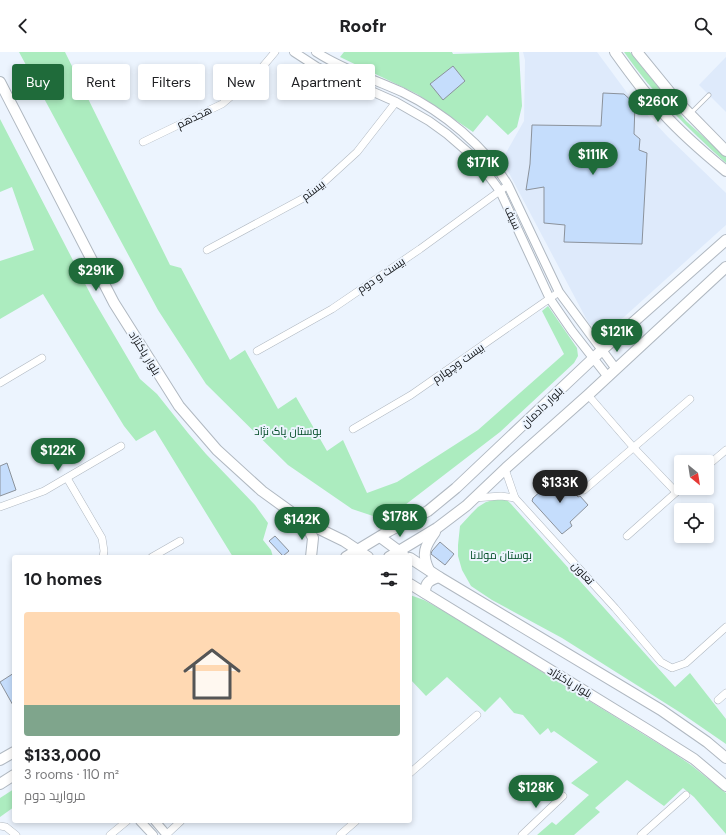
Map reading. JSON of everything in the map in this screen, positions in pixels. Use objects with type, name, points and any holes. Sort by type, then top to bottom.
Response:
[{"type":"main road","points":[[615,52],[662,112],[690,140],[726,171]]},
{"type":"main road","points":[[637,52],[689,114],[726,151]]},
{"type":"main road","name":"بلوار پاکنژاد","points":[[0,82],[114,303],[179,406],[217,450],[262,491],[305,522],[344,541],[365,555]]},
{"type":"main road","name":"بلوار دادمان","points":[[349,555],[428,511],[456,488],[602,350],[726,240]]},
{"type":"main road","name":"بلوار دادمان","points":[[392,555],[437,528],[474,498],[588,396],[726,266]]},
{"type":"main road","points":[[305,522],[313,538],[311,555]]},
{"type":"main road","points":[[428,570],[424,559],[424,551],[428,541],[437,528]]},
{"type":"main road","name":"بلوار پاکنژاد","points":[[380,537],[405,555]]},
{"type":"main road","name":"بلوار پاکنژاد","points":[[412,560],[661,710],[707,742],[726,758]]},
{"type":"main road","points":[[412,591],[425,593],[427,582],[440,577]]},
{"type":"main road","name":"بلوار پاکنژاد","points":[[412,585],[694,759],[726,786]]},
{"type":"main road","points":[[0,760],[12,753]]},
{"type":"main road","points":[[0,784],[12,776]]},
{"type":"street","name":"هجدهم","points":[[143,142],[222,104],[254,77],[275,52]]},
{"type":"street","name":"سیف","points":[[294,52],[312,64]]},
{"type":"street","name":"سیف","points":[[316,52],[326,55],[403,93],[446,119],[471,140],[488,157],[508,186],[559,292],[616,369]]},
{"type":"street","points":[[319,64],[326,55]]},
{"type":"street","name":"سیف","points":[[375,93],[396,102],[428,121],[462,146],[477,160],[500,191],[550,298],[572,331],[608,377]]},
{"type":"street","points":[[396,102],[403,93]]},
{"type":"street","name":"بیستم","points":[[207,250],[311,194],[356,152],[396,102]]},
{"type":"street","name":"بیست و دوم","points":[[257,351],[332,308],[508,186]]},
{"type":"street","name":"بیست وچهارم","points":[[353,429],[411,394],[559,292]]},
{"type":"street","points":[[0,383],[42,358]]},
{"type":"street","points":[[588,396],[634,448],[674,485]]},
{"type":"street","points":[[584,490],[690,399]]},
{"type":"street","points":[[0,508],[44,491],[121,446]]},
{"type":"street","points":[[714,460],[726,450]]},
{"type":"street","name":"تعاون","points":[[505,469],[515,498],[616,608],[661,662],[672,668],[686,664],[726,627]]},
{"type":"street","points":[[67,478],[102,538],[103,555]]},
{"type":"street","points":[[627,536],[674,494]]},
{"type":"street","points":[[474,498],[501,496],[515,498]]},
{"type":"street","points":[[156,555],[180,541]]},
{"type":"street","points":[[718,700],[726,694]]},
{"type":"street","points":[[412,771],[477,714]]},
{"type":"street","points":[[641,835],[686,795]]},
{"type":"street","points":[[522,835],[563,796]]},
{"type":"street","points":[[110,835],[125,823]]},
{"type":"street","points":[[142,823],[153,835]]},
{"type":"street","points":[[157,823],[166,835],[178,823]]},
{"type":"street","points":[[340,835],[354,823]]},
{"type":"street","points":[[0,826],[6,827],[16,835]]},
{"type":"lane","points":[[689,114],[709,95]]},
{"type":"shaded area","points":[[523,52],[597,52],[628,94],[668,137],[726,193],[726,225],[624,317],[603,330],[589,324],[502,160],[524,121],[525,60]]},
{"type":"shaded area","points":[[726,57],[726,112],[699,85]]},
{"type":"green space","name":"بوستان پاک نژاد","points":[[19,52],[65,52],[72,66],[72,100],[89,100],[170,265],[181,268],[230,360],[245,350],[278,409],[296,397],[327,451],[343,440],[367,493],[397,482],[478,430],[564,354],[542,311],[548,306],[577,348],[578,356],[574,363],[500,432],[405,505],[382,519],[352,509],[288,465],[206,384],[158,310],[45,100],[64,100],[64,64],[25,64]]},
{"type":"green space","points":[[344,52],[452,52],[453,54],[519,52],[522,106],[517,127],[508,135],[487,115],[473,132],[417,94],[375,74],[375,64],[355,64],[340,57]]},
{"type":"green space","points":[[624,52],[630,52],[686,121],[726,157],[726,163],[659,97]]},
{"type":"green space","points":[[0,119],[93,299],[140,379],[157,394],[206,454],[255,505],[268,523],[263,540],[271,550],[272,555],[232,555],[155,430],[136,441],[124,426],[43,294],[0,319],[0,261],[34,250],[12,187],[0,192]]},
{"type":"green space","name":"بوستان مولانا","points":[[497,499],[507,500],[511,504],[675,687],[690,673],[726,719],[726,744],[681,713],[562,638],[492,600],[471,586],[462,570],[458,556],[460,526],[478,507],[486,502]]},
{"type":"green space","points":[[412,596],[424,600],[442,610],[691,765],[726,793],[726,834],[694,797],[683,788],[664,806],[627,780],[595,808],[600,812],[574,835],[537,835],[552,822],[556,825],[589,795],[571,783],[598,762],[554,731],[551,733],[548,728],[540,735],[523,715],[514,713],[500,697],[485,712],[447,677],[426,696],[412,681]]},
{"type":"green space","points":[[12,790],[12,808],[0,817],[0,798]]},
{"type":"building","points":[[453,66],[465,81],[443,100],[430,84]]},
{"type":"building","points":[[603,93],[624,94],[635,104],[634,134],[640,139],[639,150],[647,153],[642,244],[564,242],[565,225],[544,223],[544,187],[526,190],[530,164],[532,125],[601,126]]},
{"type":"building","points":[[7,463],[16,490],[0,496],[0,466]]},
{"type":"building","points":[[560,474],[578,497],[580,496],[588,505],[570,522],[572,526],[562,534],[532,501],[533,498]]},
{"type":"building","points":[[275,536],[289,551],[282,555],[269,541]]},
{"type":"building","points":[[440,542],[454,554],[445,565],[431,554]]},
{"type":"building","points":[[12,674],[12,703],[0,682]]}]
